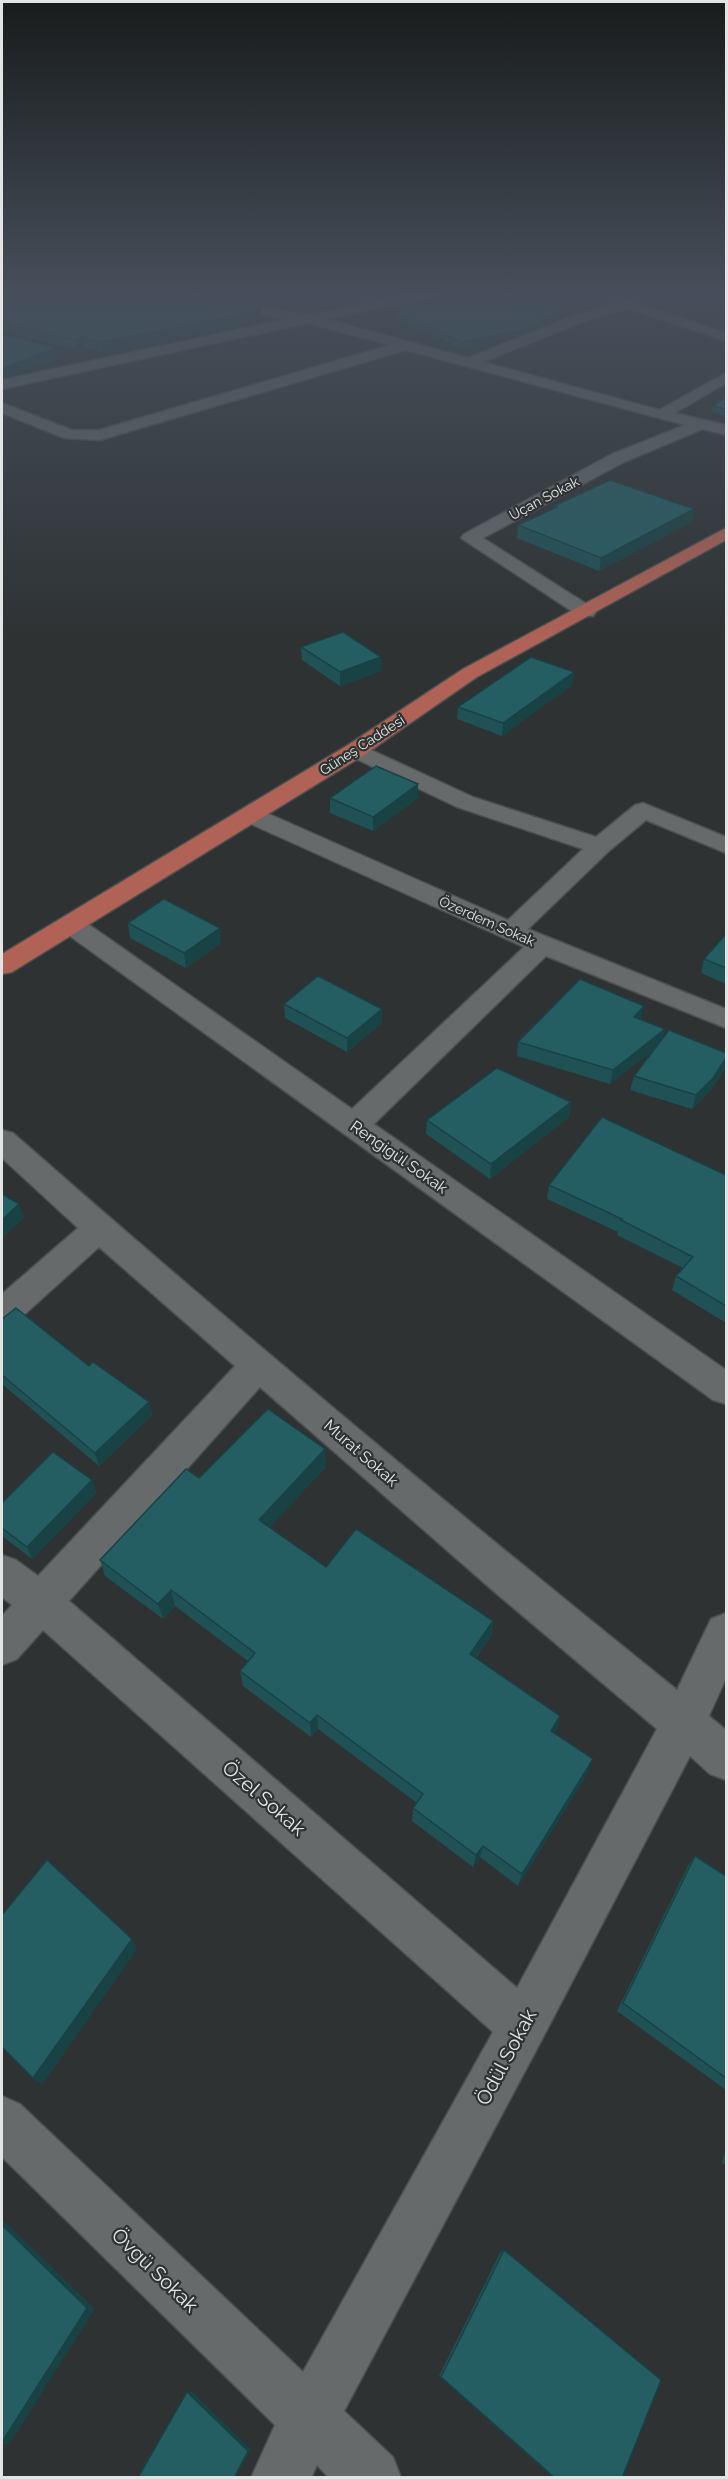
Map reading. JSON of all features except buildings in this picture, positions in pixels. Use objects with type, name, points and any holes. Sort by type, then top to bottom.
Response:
[{"type":"main road","name":"Güneş Caddesi","points":[[2,966],[356,750],[470,673],[586,612],[726,533]]},
{"type":"street","points":[[4,409],[70,435],[100,435],[190,409]]},
{"type":"street","points":[[638,409],[726,430]]},
{"type":"street","points":[[661,415],[672,409]]},
{"type":"street","name":"Uçan Sokak","points":[[586,612],[470,538],[618,458],[702,424]]},
{"type":"street","points":[[356,750],[465,802],[600,846]]},
{"type":"street","points":[[512,932],[600,846],[643,810],[726,846]]},
{"type":"street","name":"Özerdem Sokak","points":[[251,815],[542,945],[726,1019]]},
{"type":"street","name":"Rengigül Sokak","points":[[72,925],[726,1389]]},
{"type":"street","points":[[354,1125],[542,945]]},
{"type":"street","name":"Murat Sokak","points":[[2,1141],[99,1228],[511,1581],[726,1758]]},
{"type":"street","points":[[2,1314],[99,1228]]},
{"type":"street","points":[[2,1645],[258,1365]]},
{"type":"street","name":"Özel Sokak","points":[[2,1572],[42,1603],[523,2026]]},
{"type":"street","name":"Ödül Sokak","points":[[280,2478],[309,2419],[684,1724],[726,1633]]},
{"type":"street","name":"Övgü Sokak","points":[[2,2122],[372,2478]]}]
